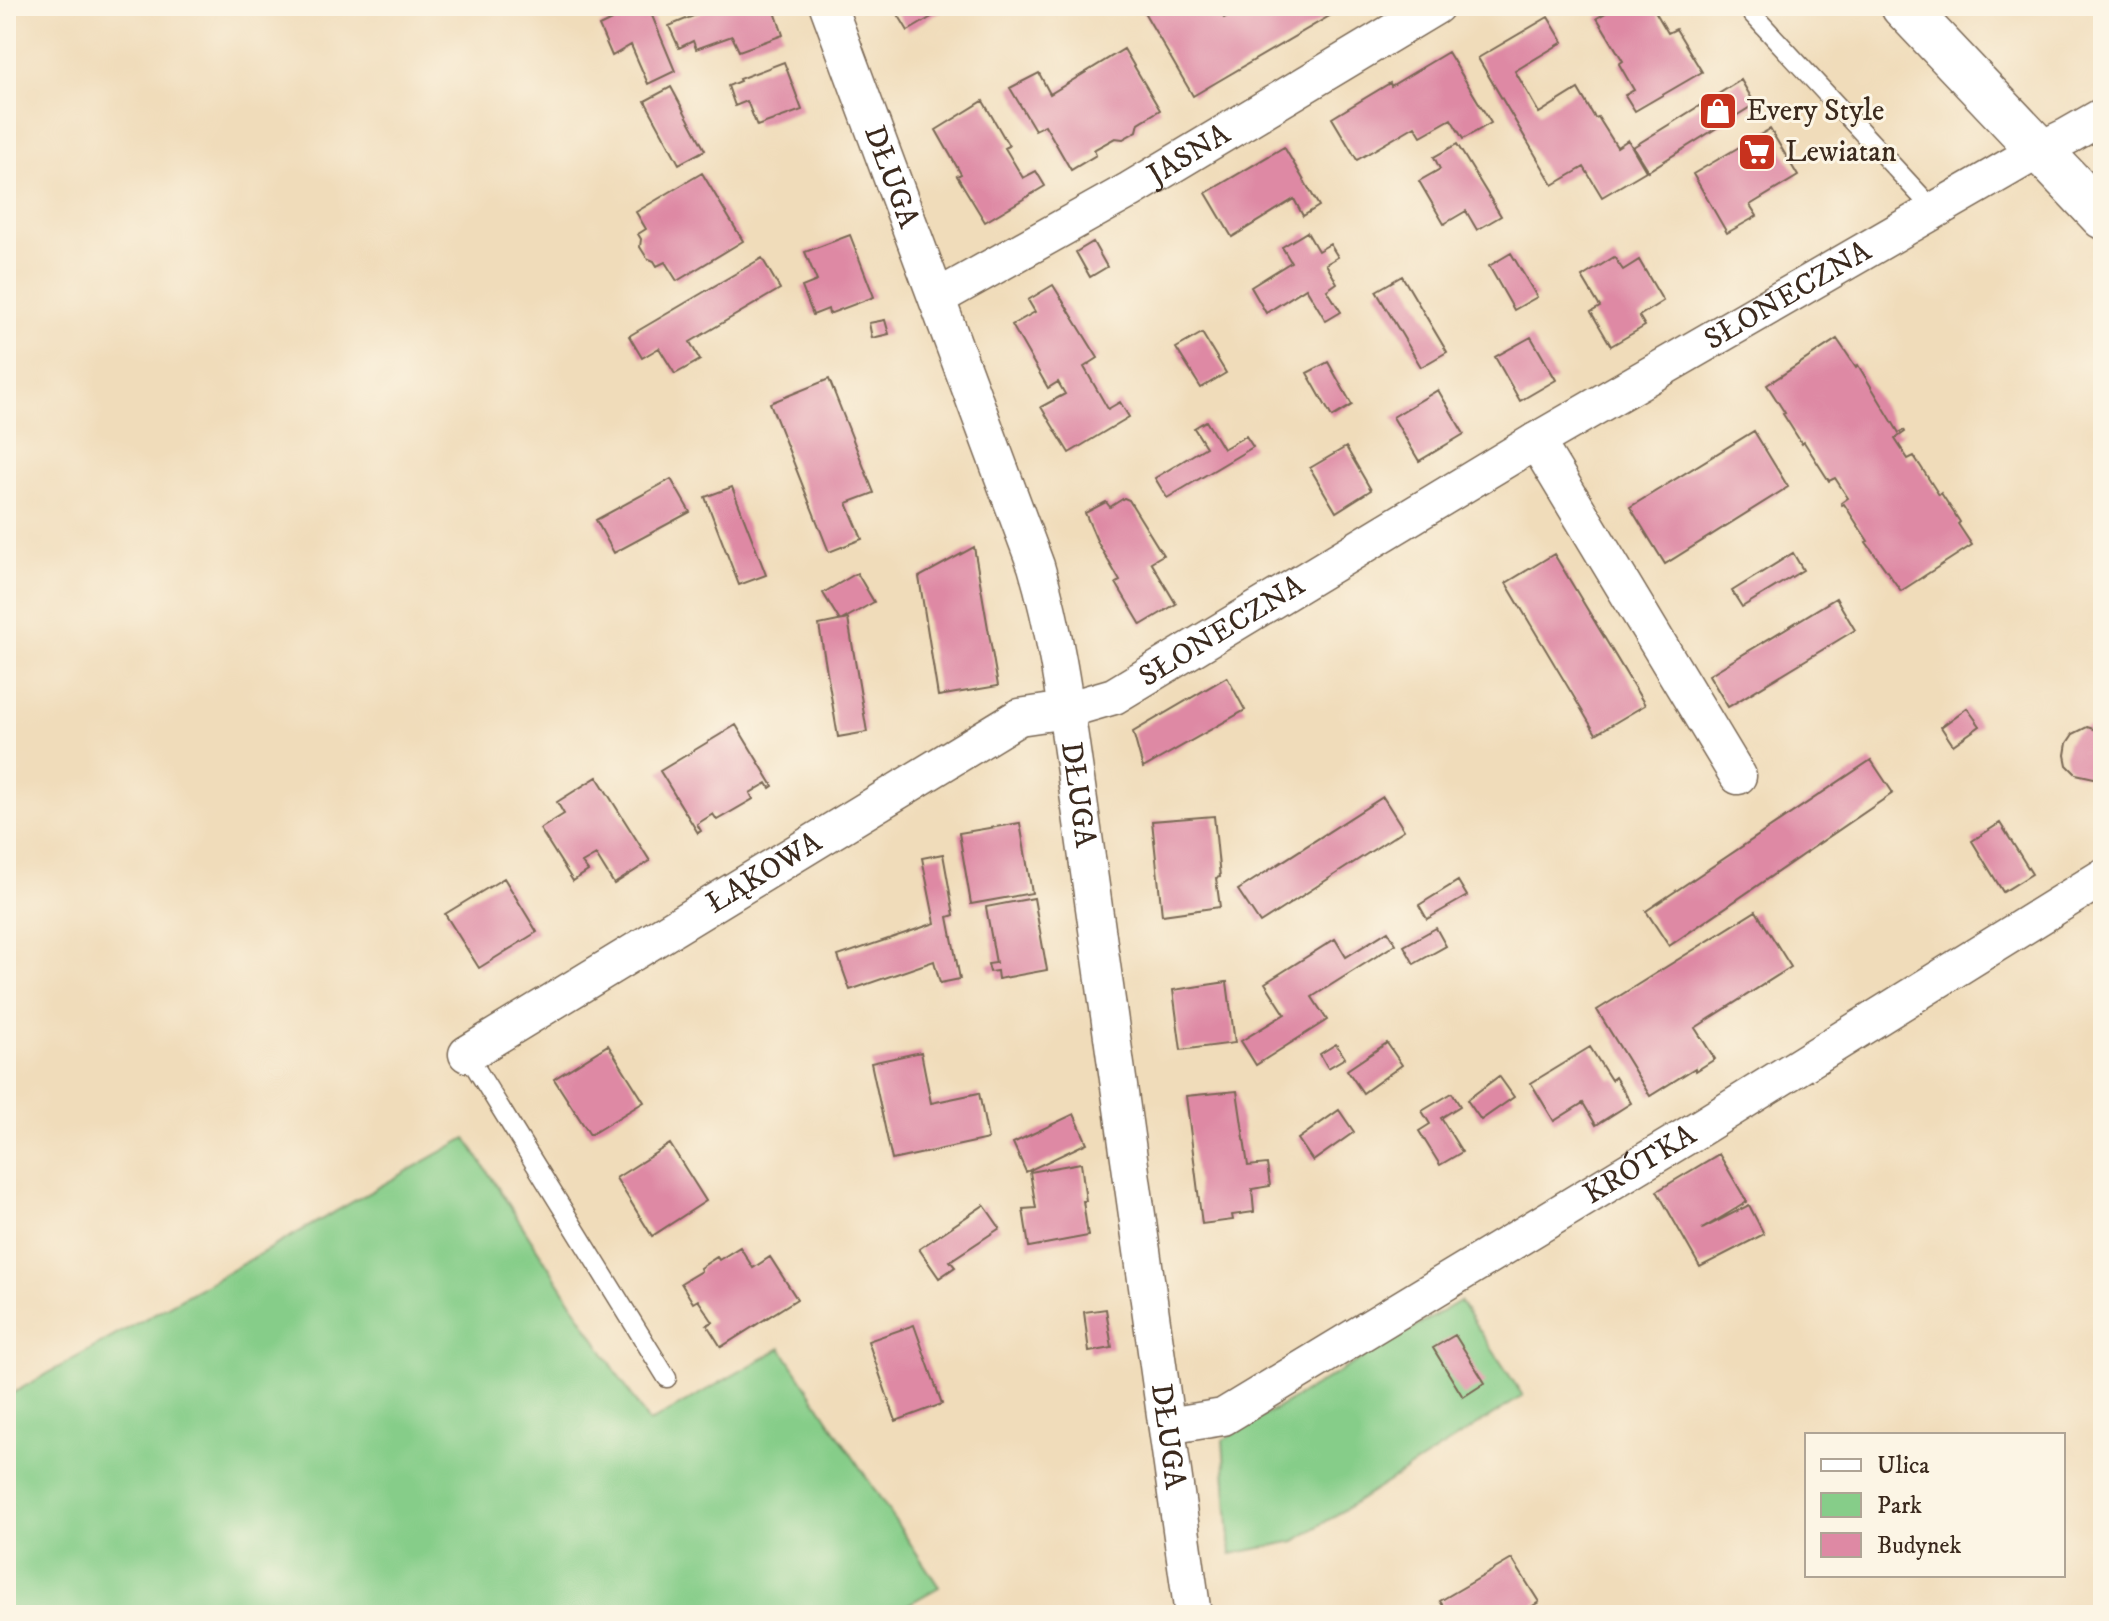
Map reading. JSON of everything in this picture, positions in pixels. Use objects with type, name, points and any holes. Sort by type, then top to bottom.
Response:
[{"type":"main road","points":[[1903,6],[2103,217]]},
{"type":"street","name":"DŁUGA","points":[[828,6],[1036,566],[1048,607],[1058,652],[1193,1615]]},
{"type":"street","name":"JASNA","points":[[937,298],[1130,190],[1436,6]]},
{"type":"street","name":"SŁONECZNA","points":[[1066,710],[1114,696],[1536,441],[1934,210],[2103,116]]},
{"type":"street","points":[[1536,441],[1738,776]]},
{"type":"street","name":"ŁĄKOWA","points":[[467,1054],[1019,717],[1066,710]]},
{"type":"street","name":"KRÓTKA","points":[[1167,1426],[1223,1417],[1695,1131],[2103,877]]},
{"type":"lane","points":[[1745,6],[1934,210]]},
{"type":"lane","points":[[467,1054],[667,1378]]},
{"type":"green space","points":[[466,1138],[649,1423],[781,1348],[939,1587],[889,1615],[6,1615],[6,1397]]},
{"type":"green space","points":[[1460,1301],[1523,1396],[1295,1541],[1231,1554],[1223,1440]]},
{"type":"building","points":[[640,6],[648,6],[675,71],[648,84],[631,45],[612,56],[599,26]]},
{"type":"building","points":[[706,6],[773,6],[783,35],[739,51],[732,36],[696,49],[693,41],[679,48],[669,26],[708,10]]},
{"type":"building","points":[[893,6],[950,6],[908,31]]},
{"type":"building","points":[[1154,6],[1216,6],[1224,18],[1245,6],[1343,8],[1193,96],[1144,12]]},
{"type":"building","points":[[1618,6],[1652,6],[1668,33],[1676,29],[1702,72],[1635,111],[1625,95],[1634,90],[1619,64],[1623,61],[1597,18]]},
{"type":"building","points":[[1548,17],[1563,42],[1515,71],[1539,113],[1578,89],[1617,147],[1628,140],[1646,171],[1602,197],[1584,167],[1553,185],[1478,58]]},
{"type":"building","points":[[1124,49],[1160,110],[1139,123],[1137,131],[1095,149],[1096,155],[1071,170],[1045,125],[1035,130],[1010,88],[1039,73],[1050,94]]},
{"type":"building","points":[[1448,52],[1491,123],[1463,139],[1451,119],[1421,136],[1415,126],[1357,160],[1332,118]]},
{"type":"building","points":[[784,62],[802,110],[757,126],[747,101],[735,106],[728,86]]},
{"type":"building","points":[[1741,80],[1755,104],[1648,171],[1633,147]]},
{"type":"building","points":[[671,87],[705,150],[679,164],[645,101]]},
{"type":"building","points":[[983,101],[1023,178],[1036,171],[1045,186],[985,222],[957,176],[961,174],[936,130]]},
{"type":"building","name":"Lewiatan","points":[[1770,129],[1798,176],[1750,205],[1757,216],[1727,233],[1693,174]]},
{"type":"building","points":[[1457,144],[1501,216],[1477,230],[1466,211],[1444,224],[1419,181],[1440,169],[1434,157]]},
{"type":"building","points":[[1284,147],[1319,206],[1303,216],[1294,199],[1232,237],[1206,193]]},
{"type":"building","points":[[702,173],[743,241],[677,281],[665,262],[657,266],[640,247],[638,234],[646,229],[636,212]]},
{"type":"building","points":[[1307,232],[1318,251],[1330,244],[1338,257],[1326,264],[1337,283],[1327,290],[1341,312],[1326,321],[1306,288],[1266,313],[1251,287],[1291,262],[1282,247]]},
{"type":"building","points":[[850,235],[874,297],[829,314],[828,309],[813,315],[802,287],[817,281],[805,252]]},
{"type":"building","points":[[1093,242],[1107,267],[1090,277],[1076,252]]},
{"type":"building","points":[[1511,253],[1537,297],[1514,310],[1489,266]]},
{"type":"building","points":[[1614,257],[1623,270],[1639,260],[1663,301],[1639,316],[1645,326],[1611,346],[1591,312],[1600,307],[1582,277]]},
{"type":"building","points":[[762,258],[780,289],[690,342],[700,360],[675,374],[659,348],[642,358],[629,336]]},
{"type":"building","points":[[1402,276],[1447,352],[1421,367],[1376,291]]},
{"type":"building","points":[[1053,285],[1098,358],[1084,367],[1108,409],[1120,402],[1129,417],[1069,453],[1041,407],[1065,394],[1058,382],[1048,388],[1012,325],[1035,312],[1028,300]]},
{"type":"building","points":[[885,320],[889,334],[872,338],[869,323]]},
{"type":"building","points":[[1202,333],[1226,373],[1201,388],[1176,348]]},
{"type":"building","points":[[1531,337],[1556,380],[1520,401],[1495,357]]},
{"type":"building","points":[[1837,339],[1856,367],[1858,365],[1899,433],[1904,430],[1895,439],[1908,459],[1914,456],[1960,522],[1958,524],[1972,545],[1901,591],[1842,505],[1848,498],[1835,478],[1829,481],[1804,442],[1802,444],[1767,385]]},
{"type":"building","points":[[1328,362],[1352,405],[1332,417],[1307,373]]},
{"type":"building","points":[[829,379],[874,493],[847,503],[862,539],[829,552],[770,403]]},
{"type":"building","points":[[1438,390],[1464,434],[1419,461],[1393,417]]},
{"type":"building","points":[[1206,421],[1223,449],[1246,436],[1253,447],[1167,498],[1155,478],[1206,447],[1194,428]]},
{"type":"building","points":[[1754,431],[1788,487],[1665,564],[1630,507]]},
{"type":"building","points":[[1346,447],[1371,490],[1336,512],[1310,468]]},
{"type":"building","points":[[671,479],[690,512],[614,553],[596,520]]},
{"type":"building","points":[[732,487],[766,575],[739,585],[705,497]]},
{"type":"building","points":[[1124,498],[1129,500],[1163,555],[1151,562],[1176,604],[1141,625],[1116,583],[1120,581],[1085,513],[1106,502],[1110,507]]},
{"type":"building","points":[[974,547],[998,686],[938,696],[919,577]]},
{"type":"building","points":[[1793,553],[1803,570],[1742,607],[1732,591]]},
{"type":"building","points":[[1554,554],[1645,705],[1596,734],[1506,583]]},
{"type":"building","points":[[857,573],[874,602],[840,621],[823,593]]},
{"type":"building","points":[[1836,598],[1855,630],[1728,707],[1709,675]]},
{"type":"building","points":[[848,619],[867,732],[838,737],[819,625]]},
{"type":"building","points":[[1227,677],[1245,710],[1143,768],[1133,732]]},
{"type":"building","points":[[1967,708],[1980,726],[1953,745],[1941,727]]},
{"type":"building","points":[[736,725],[773,786],[770,788],[767,783],[750,793],[753,799],[717,820],[713,814],[697,824],[701,831],[698,833],[660,771]]},
{"type":"building","points":[[2087,727],[2103,732],[2103,775],[2094,778],[2076,774],[2067,765],[2065,755],[2067,743],[2073,734]]},
{"type":"building","points":[[1871,760],[1893,793],[1669,946],[1646,911]]},
{"type":"building","points":[[597,777],[650,861],[614,884],[596,855],[582,863],[588,871],[573,881],[540,829],[564,814],[557,802]]},
{"type":"building","points":[[1383,797],[1404,830],[1260,923],[1238,890]]},
{"type":"building","points":[[1214,816],[1220,907],[1162,915],[1152,821]]},
{"type":"building","points":[[1020,823],[1032,893],[971,904],[959,833]]},
{"type":"building","points":[[2000,823],[2032,874],[2003,892],[1972,841]]},
{"type":"building","points":[[943,854],[954,915],[948,917],[960,979],[940,983],[934,961],[850,990],[838,956],[935,923],[922,858]]},
{"type":"building","points":[[504,878],[537,932],[479,968],[445,914]]},
{"type":"building","points":[[1458,881],[1467,896],[1427,919],[1419,905]]},
{"type":"building","points":[[1034,898],[1047,970],[998,979],[997,971],[990,972],[988,964],[996,963],[986,907]]},
{"type":"building","points":[[1756,911],[1791,967],[1695,1028],[1715,1059],[1650,1096],[1597,1010]]},
{"type":"building","points":[[1436,928],[1446,946],[1414,964],[1404,946]]},
{"type":"building","points":[[1388,931],[1396,944],[1312,997],[1327,1020],[1256,1065],[1241,1041],[1285,1014],[1265,983],[1335,939],[1346,957]]},
{"type":"building","points":[[1227,982],[1235,1043],[1181,1050],[1173,990]]},
{"type":"building","points":[[1387,1043],[1402,1065],[1363,1093],[1347,1070]]},
{"type":"building","points":[[1336,1044],[1345,1058],[1328,1068],[1320,1054]]},
{"type":"building","points":[[608,1045],[644,1102],[590,1135],[554,1079]]},
{"type":"building","points":[[1590,1047],[1611,1080],[1615,1077],[1631,1103],[1596,1125],[1583,1103],[1554,1121],[1531,1083]]},
{"type":"building","points":[[921,1052],[931,1103],[979,1093],[988,1139],[892,1160],[871,1063]]},
{"type":"building","points":[[1499,1076],[1514,1097],[1481,1120],[1467,1100]]},
{"type":"building","points":[[1237,1091],[1248,1166],[1267,1164],[1270,1186],[1252,1189],[1254,1212],[1232,1215],[1233,1220],[1202,1224],[1186,1096]]},
{"type":"building","points":[[1452,1093],[1460,1106],[1441,1118],[1462,1152],[1440,1165],[1419,1131],[1430,1124],[1422,1111]]},
{"type":"building","points":[[1339,1110],[1354,1132],[1313,1161],[1298,1139]]},
{"type":"building","points":[[1074,1114],[1087,1143],[1026,1172],[1013,1143]]},
{"type":"building","points":[[670,1144],[706,1201],[652,1236],[616,1178]]},
{"type":"building","points":[[1719,1154],[1747,1202],[1702,1229],[1749,1205],[1764,1234],[1700,1267],[1657,1191]]},
{"type":"building","points":[[1081,1163],[1088,1236],[1029,1247],[1023,1209],[1036,1208],[1030,1172]]},
{"type":"building","points":[[984,1205],[1000,1228],[950,1261],[955,1267],[939,1278],[919,1249]]},
{"type":"building","points":[[740,1247],[753,1268],[770,1257],[797,1299],[721,1347],[707,1325],[713,1322],[698,1300],[693,1303],[681,1283],[717,1257],[719,1260]]},
{"type":"building","points":[[1106,1309],[1112,1348],[1089,1352],[1084,1312]]},
{"type":"building","points":[[914,1325],[942,1404],[896,1421],[868,1341]]},
{"type":"building","points":[[1455,1335],[1485,1383],[1463,1397],[1433,1348]]},
{"type":"building","points":[[1512,1559],[1539,1602],[1518,1615],[1449,1615],[1440,1601]]},
{"type":"place","name":"Every Style","points":[[1718,111]]},
{"type":"place","name":"Lewiatan","points":[[1757,152]]}]
